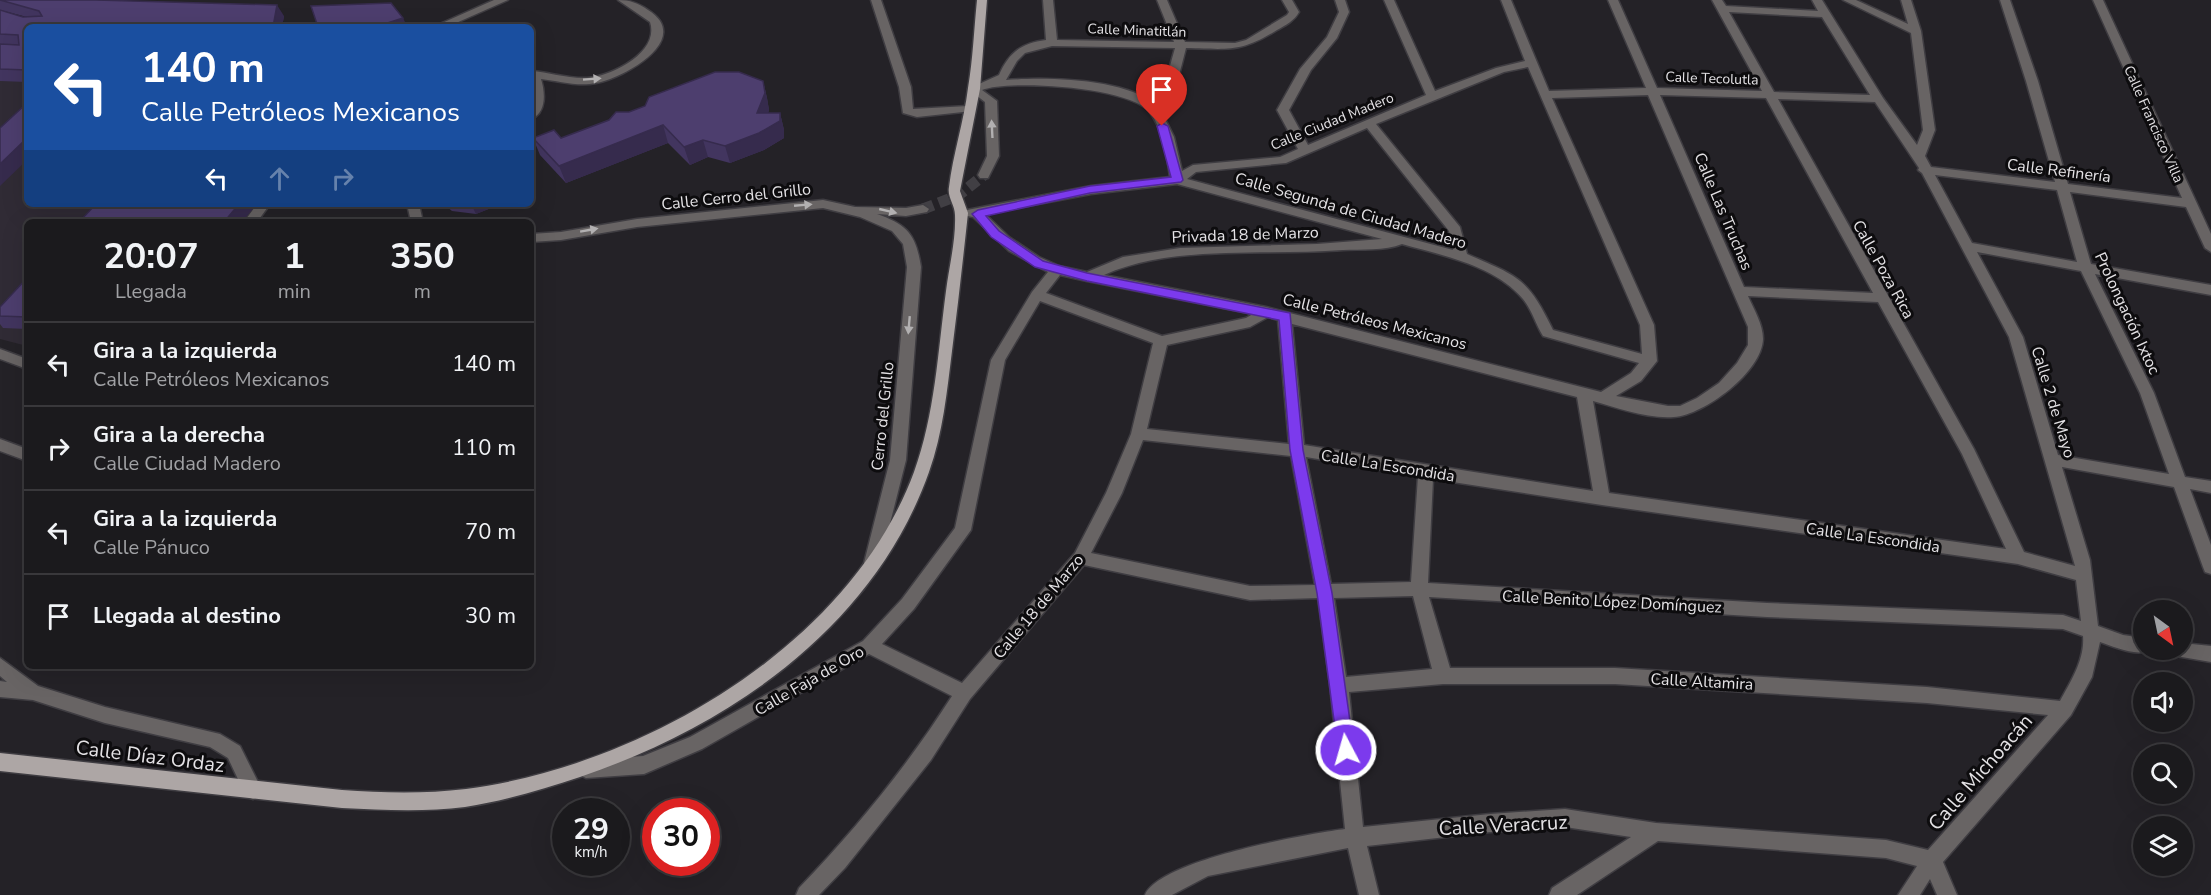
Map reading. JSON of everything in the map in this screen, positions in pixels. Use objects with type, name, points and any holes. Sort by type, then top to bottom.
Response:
[{"type":"main road","points":[[970,213],[954,191],[968,109],[974,89],[982,0]]},
{"type":"main road","name":"Calle Díaz Ordaz","points":[[0,762],[254,790],[294,797],[370,802],[454,799],[494,793],[581,769],[665,736],[734,698],[792,653],[818,628],[871,566],[894,531],[912,494],[931,440],[970,213]]},
{"type":"street","points":[[450,24],[503,0]]},
{"type":"street","points":[[534,74],[587,81],[617,74],[640,57],[658,33],[652,18],[623,0]]},
{"type":"street","points":[[876,0],[905,87],[907,111],[917,114],[968,109]]},
{"type":"street","points":[[1048,0],[1052,43]]},
{"type":"street","points":[[1157,115],[1169,91],[1181,45],[1162,0]]},
{"type":"street","name":"Calle Minatitlán","points":[[974,89],[1004,77],[1010,59],[1025,47],[1052,43],[1234,46],[1250,42],[1291,16],[1294,12],[1287,0]]},
{"type":"street","points":[[1305,151],[1283,110],[1306,69],[1332,38],[1344,12],[1340,0]]},
{"type":"street","points":[[1389,0],[1432,96]]},
{"type":"street","points":[[1506,0],[1545,95],[1647,325],[1652,351],[1650,361],[1638,375],[1603,398]]},
{"type":"street","name":"Calle Las Truchas","points":[[1613,0],[1755,327],[1755,344],[1739,368],[1717,393],[1681,410]]},
{"type":"street","name":"Calle 2 de Mayo","points":[[1817,0],[1878,99],[1921,163],[2016,337],[2084,575],[2092,644],[2083,677]]},
{"type":"street","points":[[1848,0],[1916,32]]},
{"type":"street","points":[[1906,0],[1916,32],[1929,130],[1921,163]]},
{"type":"street","name":"Prolongación Ixtoc","points":[[2005,0],[2085,266],[2147,393],[2211,567]]},
{"type":"street","name":"Calle Francisco Villa","points":[[2097,0],[2166,145],[2189,203],[2211,248]]},
{"type":"street","points":[[1720,4],[1825,14]]},
{"type":"street","name":"Calle Poza Rica","points":[[1720,4],[1881,298],[1970,453],[2018,557]]},
{"type":"street","points":[[446,24],[467,16]]},
{"type":"street","name":"Calle Ciudad Madero","points":[[970,213],[1090,190],[1178,180],[1193,169],[1275,161],[1305,151],[1432,96],[1500,70],[1533,62]]},
{"type":"street","points":[[534,80],[540,96],[534,109]]},
{"type":"street","points":[[974,89],[1022,81],[1080,85],[1143,100],[1157,115],[1167,138],[1178,180]]},
{"type":"street","points":[[974,89],[991,101],[993,156],[984,175]]},
{"type":"street","name":"Calle Tecolutla","points":[[1545,95],[1654,91],[1878,99]]},
{"type":"street","points":[[1370,124],[1455,230],[1461,256]]},
{"type":"street","name":"Calle Refinería","points":[[1921,163],[2062,187],[2189,203]]},
{"type":"street","name":"Calle Segunda de Ciudad Madero","points":[[1178,180],[1461,256],[1512,279],[1531,299],[1548,333],[1650,361]]},
{"type":"street","name":"Calle Cerro del Grillo","points":[[534,238],[561,236],[637,222],[824,204],[853,210],[902,230],[911,247],[914,267]]},
{"type":"street","points":[[252,219],[262,207]]},
{"type":"street","points":[[853,210],[878,209],[904,214],[923,209]]},
{"type":"street","name":"Calle Petróleos Mexicanos","points":[[970,213],[995,234],[1039,264],[1057,270],[1285,316],[1603,398],[1669,412],[1681,410]]},
{"type":"street","name":"Privada 18 de Marzo","points":[[1087,277],[1123,261],[1180,252],[1317,248],[1408,241]]},
{"type":"street","points":[[1965,246],[2211,290]]},
{"type":"street","name":"Cerro del Grillo","points":[[871,566],[898,460],[914,267]]},
{"type":"street","name":"Calle Faja de Oro","points":[[581,769],[644,765],[696,743],[868,646],[908,604],[963,530],[998,360],[1037,295],[1057,270]]},
{"type":"street","points":[[1741,291],[1881,298]]},
{"type":"street","points":[[1037,295],[1161,341],[1250,322],[1266,312]]},
{"type":"street","points":[[1285,316],[1296,450],[1325,593],[1339,685],[1355,837],[1369,895]]},
{"type":"street","name":"Calle 18 de Marzo","points":[[806,895],[838,861],[925,754],[964,693],[1081,558],[1114,493],[1138,434],[1161,341]]},
{"type":"street","points":[[0,354],[24,363]]},
{"type":"street","points":[[1584,393],[1602,499]]},
{"type":"street","name":"Calle La Escondida","points":[[1138,434],[1268,449],[1296,450],[1602,499],[2018,557],[2084,575]]},
{"type":"street","points":[[0,445],[24,454]]},
{"type":"street","points":[[2053,460],[2211,488]]},
{"type":"street","points":[[1426,470],[1419,589],[1443,676]]},
{"type":"street","name":"Calle Benito López Domínguez","points":[[1081,558],[1250,593],[1419,589],[1767,610],[2063,622],[2133,643]]},
{"type":"street","points":[[868,646],[964,693]]},
{"type":"street","points":[[2193,652],[2211,654]]},
{"type":"street","points":[[0,666],[33,692]]},
{"type":"street","name":"Calle Altamira","points":[[1339,685],[1443,676],[1615,676],[1906,693],[2065,709]]},
{"type":"street","name":"Calle Michoacán","points":[[1908,895],[1932,860],[2065,709],[2083,677]]},
{"type":"street","points":[[0,689],[33,692],[105,715],[214,740],[234,752],[254,790]]},
{"type":"street","name":"Calle Veracruz","points":[[1155,895],[1175,881],[1207,867],[1355,837],[1565,818],[1656,832],[1886,849],[1932,860]]},
{"type":"street","points":[[1559,895],[1656,832]]},
{"type":"street","points":[[1932,860],[1947,895]]},
{"type":"shaded area","points":[[0,59],[24,60],[24,207],[254,207],[244,219],[24,219],[24,345],[0,339]]},
{"type":"building","points":[[0,0],[277,5],[274,24],[24,24],[24,70],[0,69],[0,44],[19,45],[18,35],[0,34],[0,10],[23,17],[42,16],[39,11]]},
{"type":"building","points":[[391,3],[403,18],[384,24],[317,24],[311,6]]},
{"type":"building","points":[[715,72],[739,72],[763,81],[765,93],[757,113],[780,113],[780,121],[759,133],[725,146],[703,140],[684,147],[663,125],[559,166],[534,139],[554,130],[561,138],[609,120],[616,112],[629,112],[645,106],[649,97]]},
{"type":"building","points":[[24,106],[24,141],[0,164],[0,128]]},
{"type":"building","points":[[93,207],[236,207],[226,219],[82,219]]},
{"type":"building","points":[[24,281],[24,317],[0,316],[0,307]]},
{"type":"tunnel","points":[[923,209],[959,195],[984,175]]},
{"type":"route","points":[[1162,126],[1178,180],[1090,190],[978,214],[995,234],[1039,264],[1057,270],[1285,316],[1296,450],[1325,593],[1346,750]]}]
